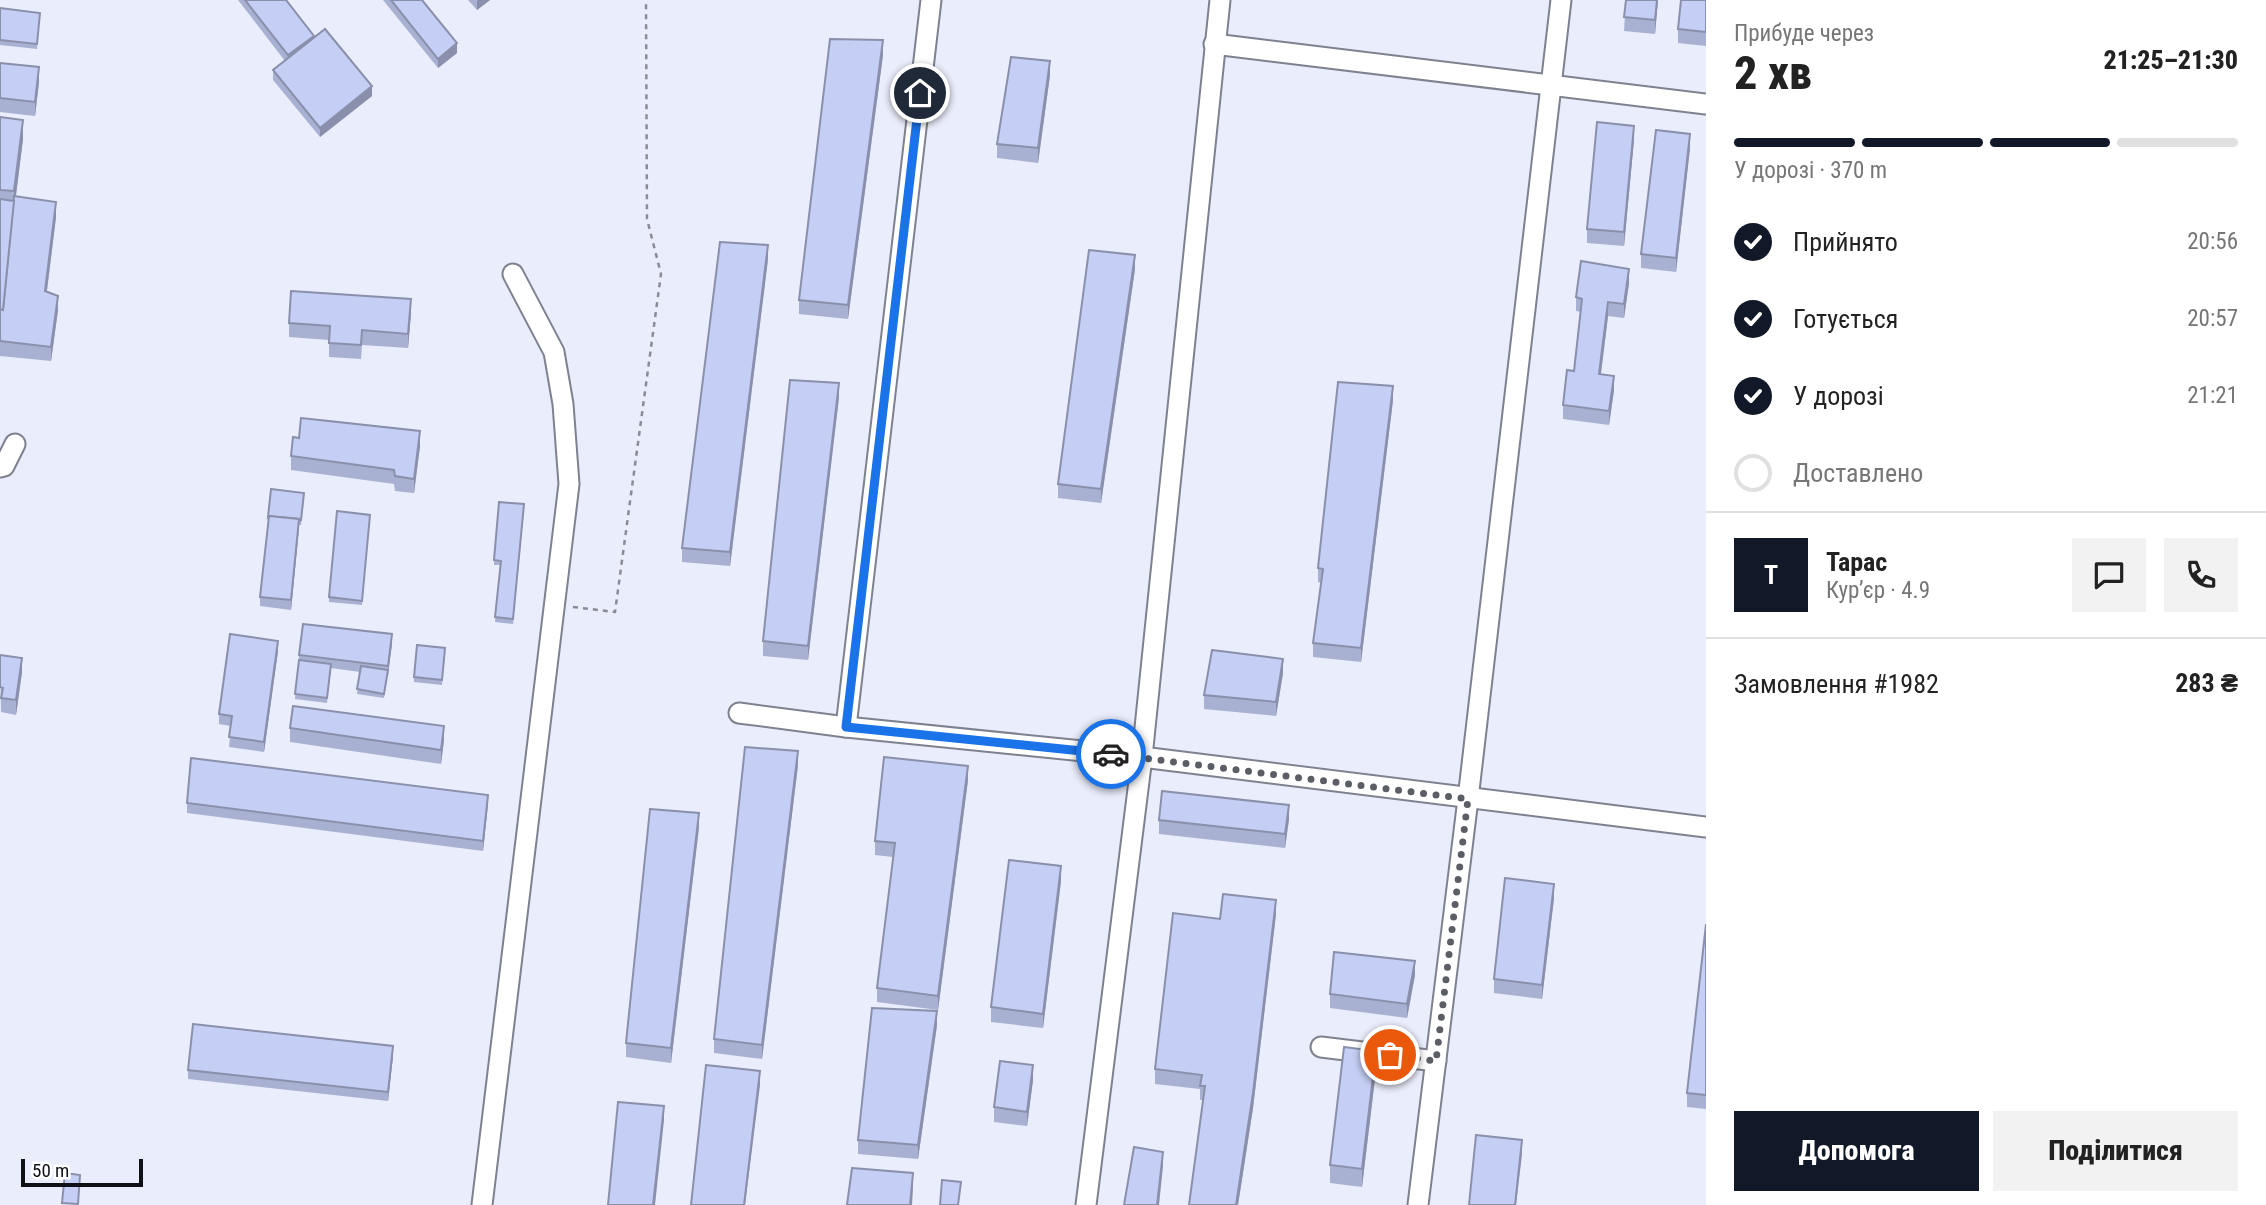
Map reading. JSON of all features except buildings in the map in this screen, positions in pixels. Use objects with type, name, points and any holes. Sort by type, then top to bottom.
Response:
[{"type":"street","points":[[846,727],[931,0]]},
{"type":"street","points":[[1086,1205],[1142,757],[1220,0]]},
{"type":"street","points":[[1418,1205],[1561,0]]},
{"type":"street","points":[[1214,44],[1706,104]]},
{"type":"street","points":[[482,1205],[569,484],[564,404],[554,352],[513,274]]},
{"type":"street","points":[[0,467],[4,466],[15,444]]},
{"type":"street","points":[[739,713],[846,727],[1142,757],[1706,827]]},
{"type":"street","points":[[1321,1047],[1436,1061]]},
{"type":"path","points":[[556,605],[615,612],[620,581],[661,274],[647,219],[646,0]]},
{"type":"way so far","points":[[1111,754],[1468,799],[1436,1061],[1390,1055]]},
{"type":"route","points":[[920,93],[846,727],[1111,754]]}]
